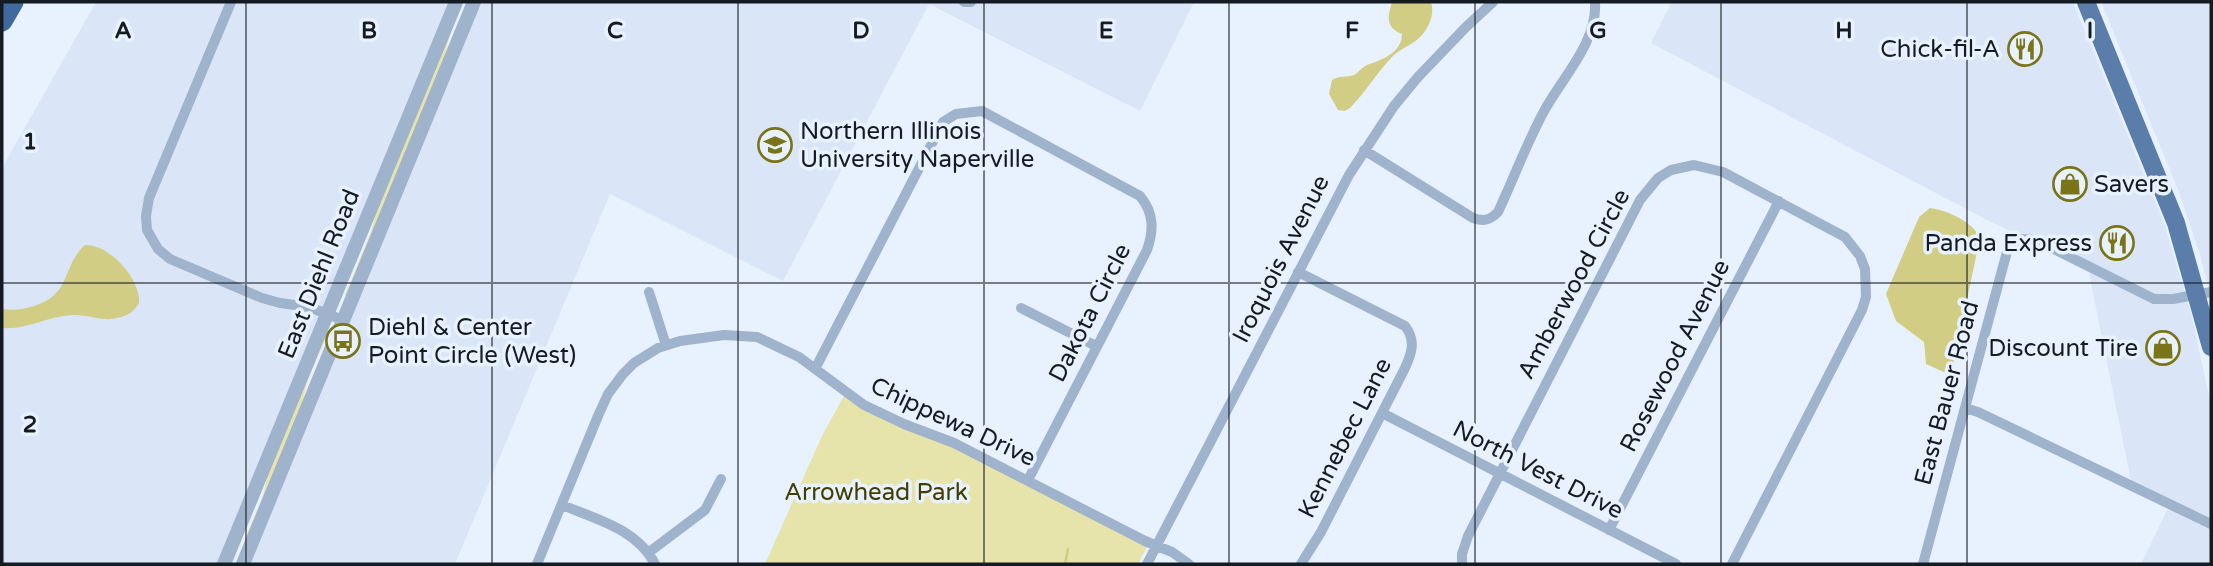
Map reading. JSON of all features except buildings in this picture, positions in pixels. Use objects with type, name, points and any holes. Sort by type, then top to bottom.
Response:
[{"type":"highway","points":[[2,21],[13,2]]},
{"type":"main road","points":[[2086,2],[2205,293],[2211,347]]},
{"type":"street","points":[[231,2],[149,198],[147,230],[158,249],[175,261],[262,298],[302,305],[343,320]]},
{"type":"street","name":"East Diehl Road","points":[[224,564],[456,2]]},
{"type":"street","name":"East Diehl Road","points":[[243,564],[474,2]]},
{"type":"street","points":[[964,2],[971,2]]},
{"type":"street","name":"Iroquois Avenue","points":[[1147,564],[1335,200],[1364,150],[1418,77],[1493,2]]},
{"type":"street","points":[[1364,150],[1473,218],[1484,221],[1492,218],[1498,212],[1543,113],[1592,28],[1595,2]]},
{"type":"street","name":"Dakota Circle","points":[[815,369],[938,130],[949,117],[976,110],[991,115],[1140,196],[1153,223],[1147,250],[1028,480]]},
{"type":"street","name":"Amberwood Circle","points":[[1462,564],[1468,536],[1640,200],[1658,178],[1682,167],[1707,167],[1723,172],[1829,226],[1852,243],[1865,269],[1866,297],[1862,310],[1732,564]]},
{"type":"street","name":"Rosewood Avenue","points":[[1609,530],[1779,201]]},
{"type":"street","name":"East Bauer Road","points":[[1923,564],[2008,248],[2021,239],[2036,240],[2146,296],[2162,299],[2205,293]]},
{"type":"street","name":"Kennebec Lane","points":[[1298,272],[1405,327],[1412,339],[1410,355],[1382,413],[1321,532],[1301,564]]},
{"type":"street","points":[[649,292],[666,345]]},
{"type":"street","points":[[1021,308],[1096,346]]},
{"type":"street","name":"Chippewa Drive","points":[[537,564],[612,388],[634,363],[666,345],[724,335],[757,337],[786,349],[864,405],[954,443],[1172,552],[1189,564]]},
{"type":"street","points":[[1965,408],[2211,524]]},
{"type":"street","name":"North Vest Drive","points":[[1382,413],[1676,564]]},
{"type":"street","points":[[648,553],[705,510],[721,479]]},
{"type":"street","points":[[562,505],[617,527],[648,553],[654,564]]},
{"type":"shaded area","points":[[96,2],[450,2],[219,564],[2,564],[2,168]]},
{"type":"shaded area","points":[[481,2],[1194,2],[1140,111],[929,4],[783,281],[610,194],[455,564],[249,564]]},
{"type":"shaded area","points":[[1392,2],[1431,2],[1432,16],[1428,25],[1417,39],[1393,56],[1350,108],[1345,111],[1338,110],[1329,94],[1332,80],[1354,75],[1365,66],[1390,55],[1401,41],[1402,34],[1390,25],[1389,21]]},
{"type":"shaded area","points":[[1669,2],[2073,2],[2165,226],[2192,318],[2211,405],[2211,564],[2141,564],[2170,504],[2132,486],[2088,269],[1989,221],[1651,43],[1670,5]]},
{"type":"shaded area","points":[[2101,2],[2211,2],[2211,298],[2179,192]]},
{"type":"shaded area","points":[[1930,208],[1959,218],[1972,227],[1980,238],[1953,365],[1946,373],[1926,364],[1924,342],[1896,321],[1886,294],[1919,217]]},
{"type":"shaded area","points":[[85,245],[104,250],[122,265],[135,284],[138,294],[139,303],[135,309],[127,315],[112,319],[73,315],[20,327],[2,328],[2,309],[30,307],[55,295]]},
{"type":"green space","points":[[461,2],[443,65],[348,296],[345,295],[371,232],[378,204]]},
{"type":"green space","points":[[324,334],[327,335],[307,382],[300,414],[245,545],[243,544],[263,496],[270,465]]},
{"type":"green space","name":"Arrowhead Park","points":[[845,394],[938,437],[1149,543],[1138,564],[765,564],[822,436]]},
{"type":"waterway","points":[[1065,564],[1068,549]]},
{"type":"place","name":"Chick-fil-A","points":[[2025,49]]},
{"type":"place","name":"Northern Illinois University Naperville","points":[[775,145]]},
{"type":"place","name":"Savers","points":[[2070,184]]},
{"type":"place","name":"Panda Express","points":[[2117,243]]},
{"type":"place","name":"Diehl & Center Point Circle (West)","points":[[343,341]]},
{"type":"place","name":"Discount Tire","points":[[2163,348]]}]
